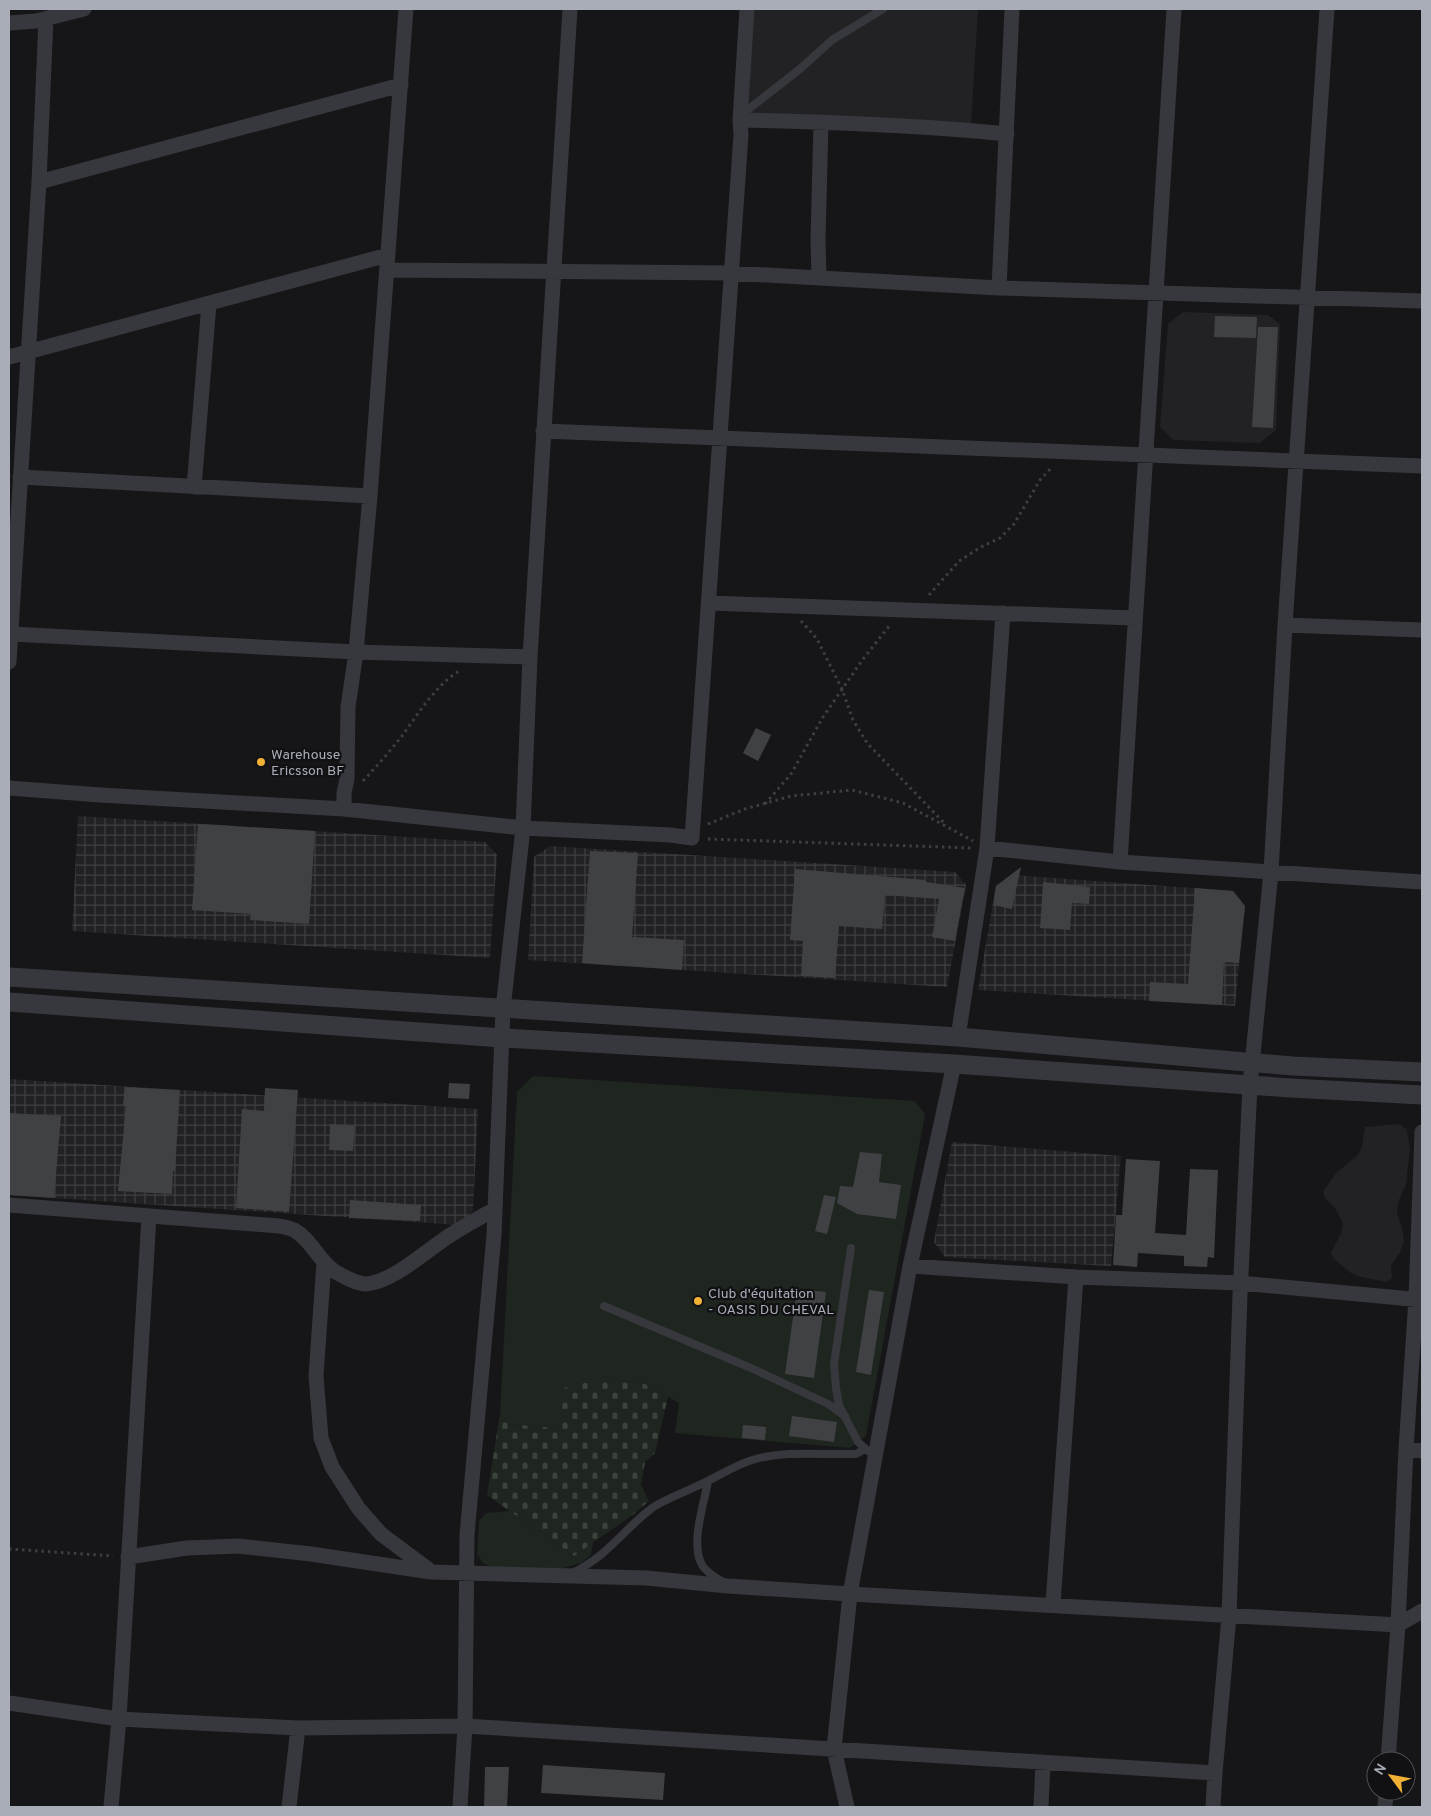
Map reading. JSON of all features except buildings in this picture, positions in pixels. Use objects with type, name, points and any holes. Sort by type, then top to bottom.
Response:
[{"type":"street","points":[[12,18],[36,21],[84,9]]},
{"type":"street","points":[[344,809],[344,793],[347,779],[348,707],[356,652],[370,496],[406,9]]},
{"type":"street","points":[[460,1807],[465,1726],[468,1526],[495,1209],[503,1009],[523,828],[530,656],[570,9]]},
{"type":"street","points":[[9,788],[100,796],[344,809],[523,828],[670,835],[693,834],[741,135],[740,118],[746,9]]},
{"type":"street","points":[[999,288],[1012,9]]},
{"type":"street","points":[[1120,862],[1174,9]]},
{"type":"street","points":[[1213,1807],[1229,1616],[1240,1283],[1250,1085],[1271,872],[1285,625],[1327,9]]},
{"type":"street","points":[[9,662],[39,182],[46,19]]},
{"type":"street","points":[[39,182],[401,85]]},
{"type":"street","points":[[740,118],[970,130],[1007,134]]},
{"type":"street","points":[[820,277],[818,240],[821,122]]},
{"type":"street","points":[[9,357],[209,304],[387,263],[553,273],[730,274],[820,277],[999,288],[1422,301]]},
{"type":"street","points":[[194,487],[209,304]]},
{"type":"street","points":[[543,431],[1422,466]]},
{"type":"street","points":[[20,477],[370,496]]},
{"type":"street","points":[[709,603],[1134,618]]},
{"type":"street","points":[[958,1037],[987,848],[1003,613]]},
{"type":"street","points":[[1285,625],[1422,630]]},
{"type":"street","points":[[11,634],[356,652],[530,656]]},
{"type":"street","points":[[987,848],[1120,862],[1422,882]]},
{"type":"street","points":[[9,978],[958,1037],[1252,1063],[1422,1072]]},
{"type":"street","points":[[9,1002],[502,1038],[954,1064],[1422,1095]]},
{"type":"street","points":[[847,1807],[834,1749],[850,1594],[870,1453],[954,1064]]},
{"type":"street","points":[[1389,1751],[1398,1625],[1406,1449],[1419,1300],[1422,1132]]},
{"type":"street","points":[[9,1205],[279,1226],[294,1229],[324,1262],[335,1271],[365,1284],[385,1279],[451,1235],[495,1209]]},
{"type":"street","points":[[111,1807],[119,1719],[150,1216]]},
{"type":"street","points":[[324,1262],[316,1376],[321,1438],[332,1468],[359,1509],[381,1534],[431,1572]]},
{"type":"street","points":[[910,1266],[1076,1277],[1240,1283],[1419,1300]]},
{"type":"street","points":[[1053,1604],[1076,1277]]},
{"type":"street","points":[[1406,1449],[1422,1451]]},
{"type":"street","points":[[128,1556],[186,1548],[238,1546],[311,1554],[431,1572],[568,1574],[646,1578],[728,1586],[850,1594],[1398,1625],[1422,1611]]},
{"type":"street","points":[[9,1703],[119,1719],[298,1728],[465,1726],[1215,1773]]},
{"type":"street","points":[[288,1807],[298,1728]]},
{"type":"street","points":[[1041,1807],[1043,1762]]},
{"type":"lane","points":[[740,118],[832,40],[883,9]]},
{"type":"lane","points":[[851,1248],[834,1364],[836,1388],[839,1405],[858,1442],[870,1453]]},
{"type":"lane","points":[[604,1306],[752,1368],[828,1404],[845,1416]]},
{"type":"lane","points":[[568,1574],[587,1566],[600,1557],[654,1507],[733,1467],[754,1459],[785,1454],[870,1453]]},
{"type":"lane","points":[[708,1481],[697,1540],[699,1557],[703,1566],[714,1577],[728,1586]]},
{"type":"path","points":[[781,605],[800,620],[817,639],[842,689],[854,720],[867,743],[950,830]]},
{"type":"path","points":[[344,793],[362,783],[451,676],[482,656]]},
{"type":"path","points":[[693,834],[745,809],[791,796],[852,790],[903,803],[950,830],[987,848]]},
{"type":"path","points":[[693,834],[987,848]]},
{"type":"path","points":[[9,1549],[128,1556]]},
{"type":"shaded area","points":[[749,9],[978,9],[971,126],[742,116]]},
{"type":"shaded area","points":[[1183,312],[1268,315],[1280,324],[1276,430],[1260,443],[1173,440],[1160,427],[1168,324]]},
{"type":"shaded area","points":[[78,816],[485,842],[497,855],[490,958],[72,931]]},
{"type":"shaded area","points":[[550,846],[955,872],[966,885],[947,987],[528,960],[534,857]]},
{"type":"shaded area","points":[[1011,875],[1233,891],[1245,906],[1235,1006],[978,990],[996,886]]},
{"type":"shaded area","points":[[9,1079],[478,1109],[473,1211],[460,1225],[9,1195]]},
{"type":"shaded area","points":[[1399,1124],[1407,1130],[1410,1149],[1406,1185],[1398,1202],[1397,1213],[1402,1227],[1404,1242],[1391,1266],[1392,1278],[1387,1282],[1351,1273],[1334,1259],[1331,1253],[1341,1233],[1343,1223],[1335,1208],[1325,1198],[1323,1192],[1336,1173],[1358,1155],[1362,1146],[1365,1127]]},
{"type":"shaded area","points":[[952,1142],[1121,1156],[1111,1266],[945,1257],[934,1242]]},
{"type":"green space","name":"Club d'équitation - OASIS DU CHEVAL","points":[[533,1076],[915,1101],[925,1114],[866,1436],[850,1448],[675,1433],[679,1403],[645,1384],[606,1378],[557,1428],[509,1424],[500,1414],[517,1092]]},
{"type":"green space","points":[[606,1378],[645,1384],[668,1397],[655,1453],[645,1462],[641,1485],[649,1501],[634,1514],[574,1556],[487,1495],[500,1414],[509,1424],[556,1428],[564,1388]]},
{"type":"green space","points":[[510,1511],[574,1556],[593,1542],[591,1555],[581,1563],[556,1570],[494,1568],[483,1563],[477,1554],[479,1521],[486,1513]]},
{"type":"place","name":"Warehouse Ericsson BF","points":[[261,762]]},
{"type":"place","name":"Club d'équitation - OASIS DU CHEVAL","points":[[698,1301]]}]
